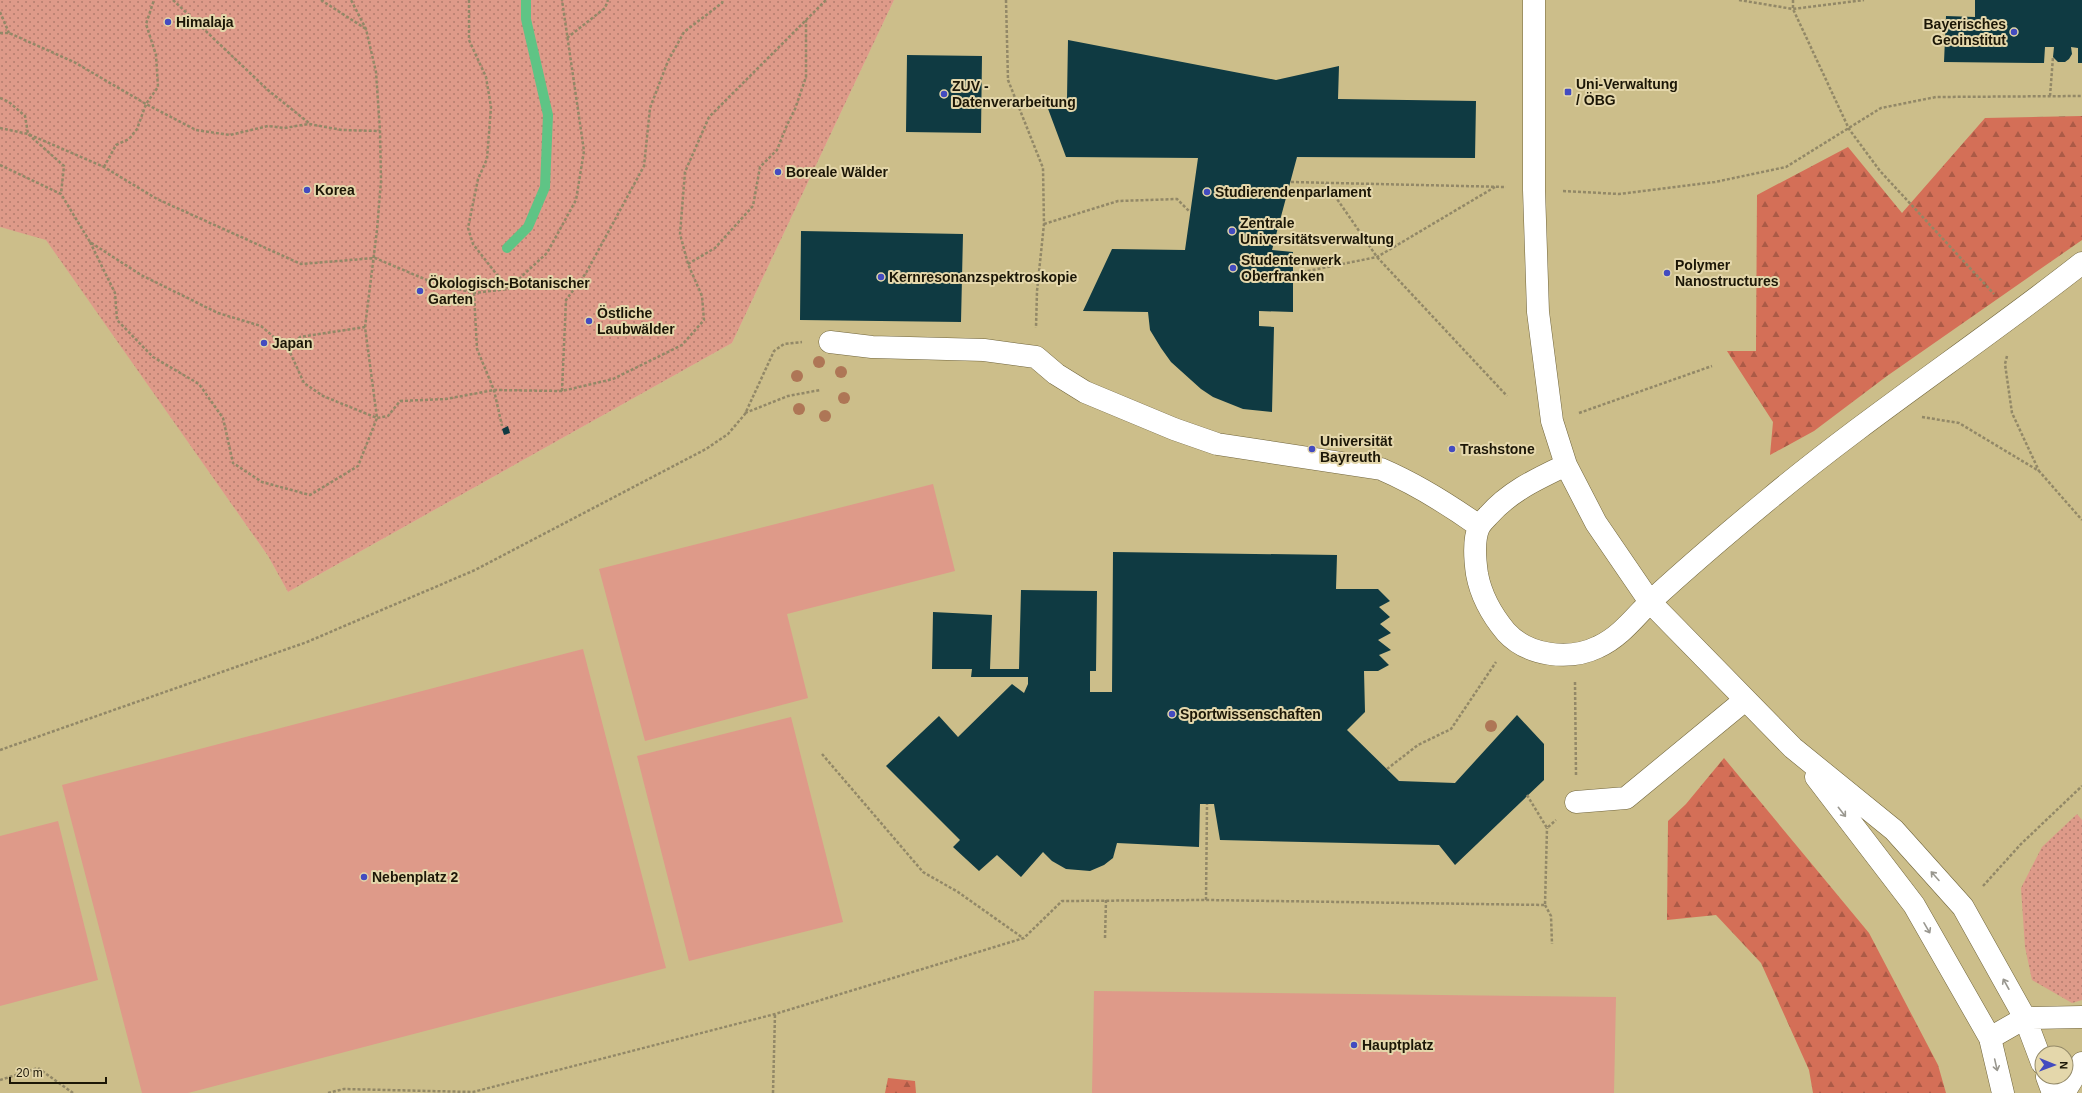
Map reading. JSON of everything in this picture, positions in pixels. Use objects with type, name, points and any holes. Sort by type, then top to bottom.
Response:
[{"type":"street","points":[[1534,0],[1534,190],[1538,312],[1552,421],[1566,465],[1596,523],[1650,602],[1793,748],[1894,830],[1964,907],[2025,1018],[2035,1045]]},
{"type":"street","points":[[1566,465],[1515,491],[1497,506],[1479,526],[1476,546],[1476,566],[1479,585],[1484,600],[1498,623],[1512,638],[1534,649],[1556,656],[1575,655],[1610,641],[1622,631],[1650,602],[1768,499],[1882,410],[2017,314],[2082,263]]},
{"type":"street","points":[[830,342],[872,347],[984,350],[1036,357],[1056,374],[1085,392],[1166,426],[1217,444],[1381,469],[1412,483],[1449,505],[1479,526]]},
{"type":"street","points":[[1576,802],[1626,798],[1745,700]]},
{"type":"street","points":[[1793,748],[1914,905],[1990,1038],[2003,1093]]},
{"type":"street","points":[[1990,1038],[2025,1018],[2082,1017]]},
{"type":"street","points":[[2064,1093],[2082,1064]]},
{"type":"path","points":[[104,167],[116,146],[128,139],[137,129],[146,104],[158,87],[156,55],[146,24],[154,0]]},
{"type":"path","points":[[173,0],[269,91],[309,124]]},
{"type":"path","points":[[321,0],[366,29]]},
{"type":"path","points":[[0,165],[61,194],[90,242],[115,293],[117,320],[153,356],[199,384],[223,418],[233,464],[262,482],[310,495],[358,466],[377,418],[365,327],[375,258],[381,181],[380,131],[376,72],[366,29],[351,0]]},
{"type":"path","points":[[469,0],[468,40],[486,77],[492,107],[487,158],[478,179],[468,228],[473,244],[508,289]]},
{"type":"path","points":[[0,128],[28,134],[104,167],[157,199],[301,264],[375,258],[434,283],[474,293],[508,289],[547,253],[576,200],[584,151],[562,0]]},
{"type":"path","points":[[567,38],[605,8],[608,0]]},
{"type":"path","points":[[562,391],[566,300],[590,267],[644,166],[650,108],[668,61],[684,32],[722,3],[723,0]]},
{"type":"path","points":[[90,242],[141,275],[211,310],[261,326],[289,350],[304,383],[324,396],[377,418],[388,416],[400,401],[446,399],[494,390],[562,391],[613,379],[682,345],[704,320],[702,296],[688,264],[680,234],[685,172],[710,117],[826,0]]},
{"type":"path","points":[[1006,0],[1008,80],[1042,168],[1044,224],[1037,291],[1036,357]]},
{"type":"path","points":[[1739,0],[1793,9],[1864,0]]},
{"type":"path","points":[[1793,0],[1793,9],[1850,129],[1880,171],[1990,290],[2017,314],[2005,364],[2012,413],[2039,471],[2082,520]]},
{"type":"path","points":[[0,12],[9,33]]},
{"type":"path","points":[[688,264],[715,248],[754,206],[760,167],[777,150],[786,125],[795,108],[806,77],[806,19]]},
{"type":"path","points":[[0,32],[9,33],[74,62],[146,104],[196,130],[230,135],[268,126],[284,128],[309,124],[342,130],[380,131]]},
{"type":"path","points":[[2050,96],[2053,57]]},
{"type":"path","points":[[1290,182],[1496,186],[1534,190],[1619,194],[1714,182],[1786,167],[1850,129],[1881,108],[1936,97],[2082,96]]},
{"type":"path","points":[[0,98],[8,102],[25,116],[28,134],[64,166],[61,194]]},
{"type":"path","points":[[1326,182],[1377,258],[1507,396]]},
{"type":"path","points":[[1293,274],[1377,258],[1496,186]]},
{"type":"path","points":[[1044,224],[1118,201],[1177,199],[1190,212]]},
{"type":"path","points":[[474,293],[477,349],[494,390],[502,426]]},
{"type":"path","points":[[289,350],[300,337],[365,327]]},
{"type":"path","points":[[0,750],[307,642],[475,570],[706,449],[728,434],[745,414],[757,392],[774,352],[784,344],[830,342]]},
{"type":"path","points":[[1552,421],[1622,399],[1712,366]]},
{"type":"path","points":[[745,414],[788,396],[820,390]]},
{"type":"path","points":[[1882,410],[1959,423],[2039,471]]},
{"type":"path","points":[[1387,770],[1418,745],[1451,729],[1512,638]]},
{"type":"path","points":[[1575,655],[1576,802]]},
{"type":"path","points":[[822,754],[923,872],[958,892],[1024,938]]},
{"type":"path","points":[[1964,907],[2021,844],[2082,786]]},
{"type":"path","points":[[1206,900],[1207,804]]},
{"type":"path","points":[[1547,828],[1545,905],[1551,916],[1552,944]]},
{"type":"path","points":[[1105,938],[1106,900]]},
{"type":"path","points":[[328,1093],[344,1089],[473,1092],[775,1014],[1024,938],[1062,901],[1206,900],[1545,905]]},
{"type":"path","points":[[773,1093],[775,1014]]},
{"type":"path","points":[[0,1080],[38,1068],[73,1093]]},
{"type":"shaded area","name":"Ökologisch-Botanischer Garten","points":[[0,0],[894,0],[732,343],[288,592],[268,556],[46,240],[0,227]]},
{"type":"shaded area","name":"Universität Bayreuth","points":[[894,0],[2082,0],[2082,1093],[0,1093],[0,227],[46,239],[268,556],[288,592],[732,343]]},
{"type":"shaded area","points":[[933,484],[955,571],[787,614],[808,698],[645,741],[599,569]]},
{"type":"shaded area","name":"Nebenplatz 2","points":[[583,649],[666,968],[188,1093],[142,1093],[62,785]]},
{"type":"shaded area","points":[[791,717],[843,922],[689,961],[637,756]]},
{"type":"shaded area","points":[[2077,814],[2082,820],[2082,1000],[2072,1003],[2032,980],[2025,947],[2021,888],[2042,847]]},
{"type":"shaded area","points":[[58,821],[98,980],[0,1006],[0,836]]},
{"type":"shaded area","name":"Hauptplatz","points":[[1094,991],[1616,997],[1614,1093],[1092,1093]]},
{"type":"green space","points":[[2082,116],[2082,240],[1887,376],[1814,431],[1770,455],[1773,422],[1727,351],[1756,351],[1757,195],[1848,147],[1902,213],[1985,118]]},
{"type":"green space","points":[[1724,758],[1869,933],[1938,1065],[1946,1093],[1813,1093],[1809,1070],[1761,963],[1716,915],[1667,920],[1668,821],[1686,804]]},
{"type":"green space","points":[[888,1078],[915,1081],[916,1093],[885,1093]]},
{"type":"building","name":"Bayerisches Geoinstitut","points":[[1975,0],[2082,0],[2082,63],[2078,63],[2078,48],[2071,47],[2072,54],[2065,62],[2058,62],[2053,57],[2054,47],[2045,47],[2044,63],[1944,62],[1946,16],[1975,17]]},
{"type":"building","name":"Zentrale Universitätsverwaltung","points":[[1068,40],[1276,80],[1339,66],[1338,99],[1476,101],[1475,158],[1297,157],[1272,250],[1293,252],[1293,312],[1259,311],[1259,326],[1274,327],[1272,412],[1243,409],[1213,397],[1201,389],[1171,362],[1161,348],[1150,330],[1148,312],[1083,311],[1112,249],[1185,250],[1198,158],[1066,157],[1044,98],[1067,98]]},
{"type":"building","name":"ZUV - Datenverarbeitung","points":[[907,55],[982,56],[981,133],[906,132]]},
{"type":"building","name":"Kernresonanzspektroskopie","points":[[801,231],[963,234],[961,322],[800,320]]},
{"type":"building","points":[[508,426],[510,433],[504,435],[502,429]]},
{"type":"building","name":"Sportwissenschaften","points":[[1113,552],[1337,555],[1336,589],[1378,589],[1390,601],[1379,607],[1390,617],[1380,624],[1391,633],[1378,640],[1391,650],[1379,655],[1389,665],[1378,671],[1364,671],[1365,712],[1347,730],[1399,781],[1455,783],[1517,715],[1544,744],[1544,780],[1455,865],[1439,845],[1220,840],[1214,804],[1200,804],[1199,847],[1117,843],[1113,858],[1104,865],[1090,871],[1066,869],[1052,861],[1043,852],[1021,877],[997,855],[979,871],[953,847],[960,840],[886,766],[939,716],[958,737],[1012,684],[1024,693],[1028,684],[1028,677],[971,677],[972,669],[932,669],[933,612],[992,615],[990,669],[1019,669],[1021,590],[1097,591],[1096,671],[1090,671],[1090,692],[1112,692]]},
{"type":"waterway","points":[[507,248],[528,227],[545,187],[548,115],[526,19],[526,0]]},
{"type":"place","name":"Himalaja","points":[[168,22]]},
{"type":"place","name":"Bayerisches Geoinstitut","points":[[2014,32]]},
{"type":"place","name":"Uni-Verwaltung / ÖBG","points":[[1568,92]]},
{"type":"place","name":"ZUV - Datenverarbeitung","points":[[944,94]]},
{"type":"place","name":"Boreale Wälder","points":[[778,172]]},
{"type":"place","name":"Korea","points":[[307,190]]},
{"type":"place","name":"Studierendenparlament","points":[[1207,192]]},
{"type":"place","name":"Zentrale Universitätsverwaltung","points":[[1232,231]]},
{"type":"place","name":"Studentenwerk Oberfranken","points":[[1233,268]]},
{"type":"place","name":"Polymer Nanostructures","points":[[1667,273]]},
{"type":"place","name":"Kernresonanzspektroskopie","points":[[881,277]]},
{"type":"place","name":"Ökologisch-Botanischer Garten","points":[[420,291]]},
{"type":"place","name":"Östliche Laubwälder","points":[[589,321]]},
{"type":"place","name":"Japan","points":[[264,343]]},
{"type":"place","name":"Universität Bayreuth","points":[[1312,449]]},
{"type":"place","name":"Trashstone","points":[[1452,449]]},
{"type":"place","name":"Sportwissenschaften","points":[[1172,714]]},
{"type":"place","name":"Nebenplatz 2","points":[[364,877]]},
{"type":"place","name":"Hauptplatz","points":[[1354,1045]]}]
